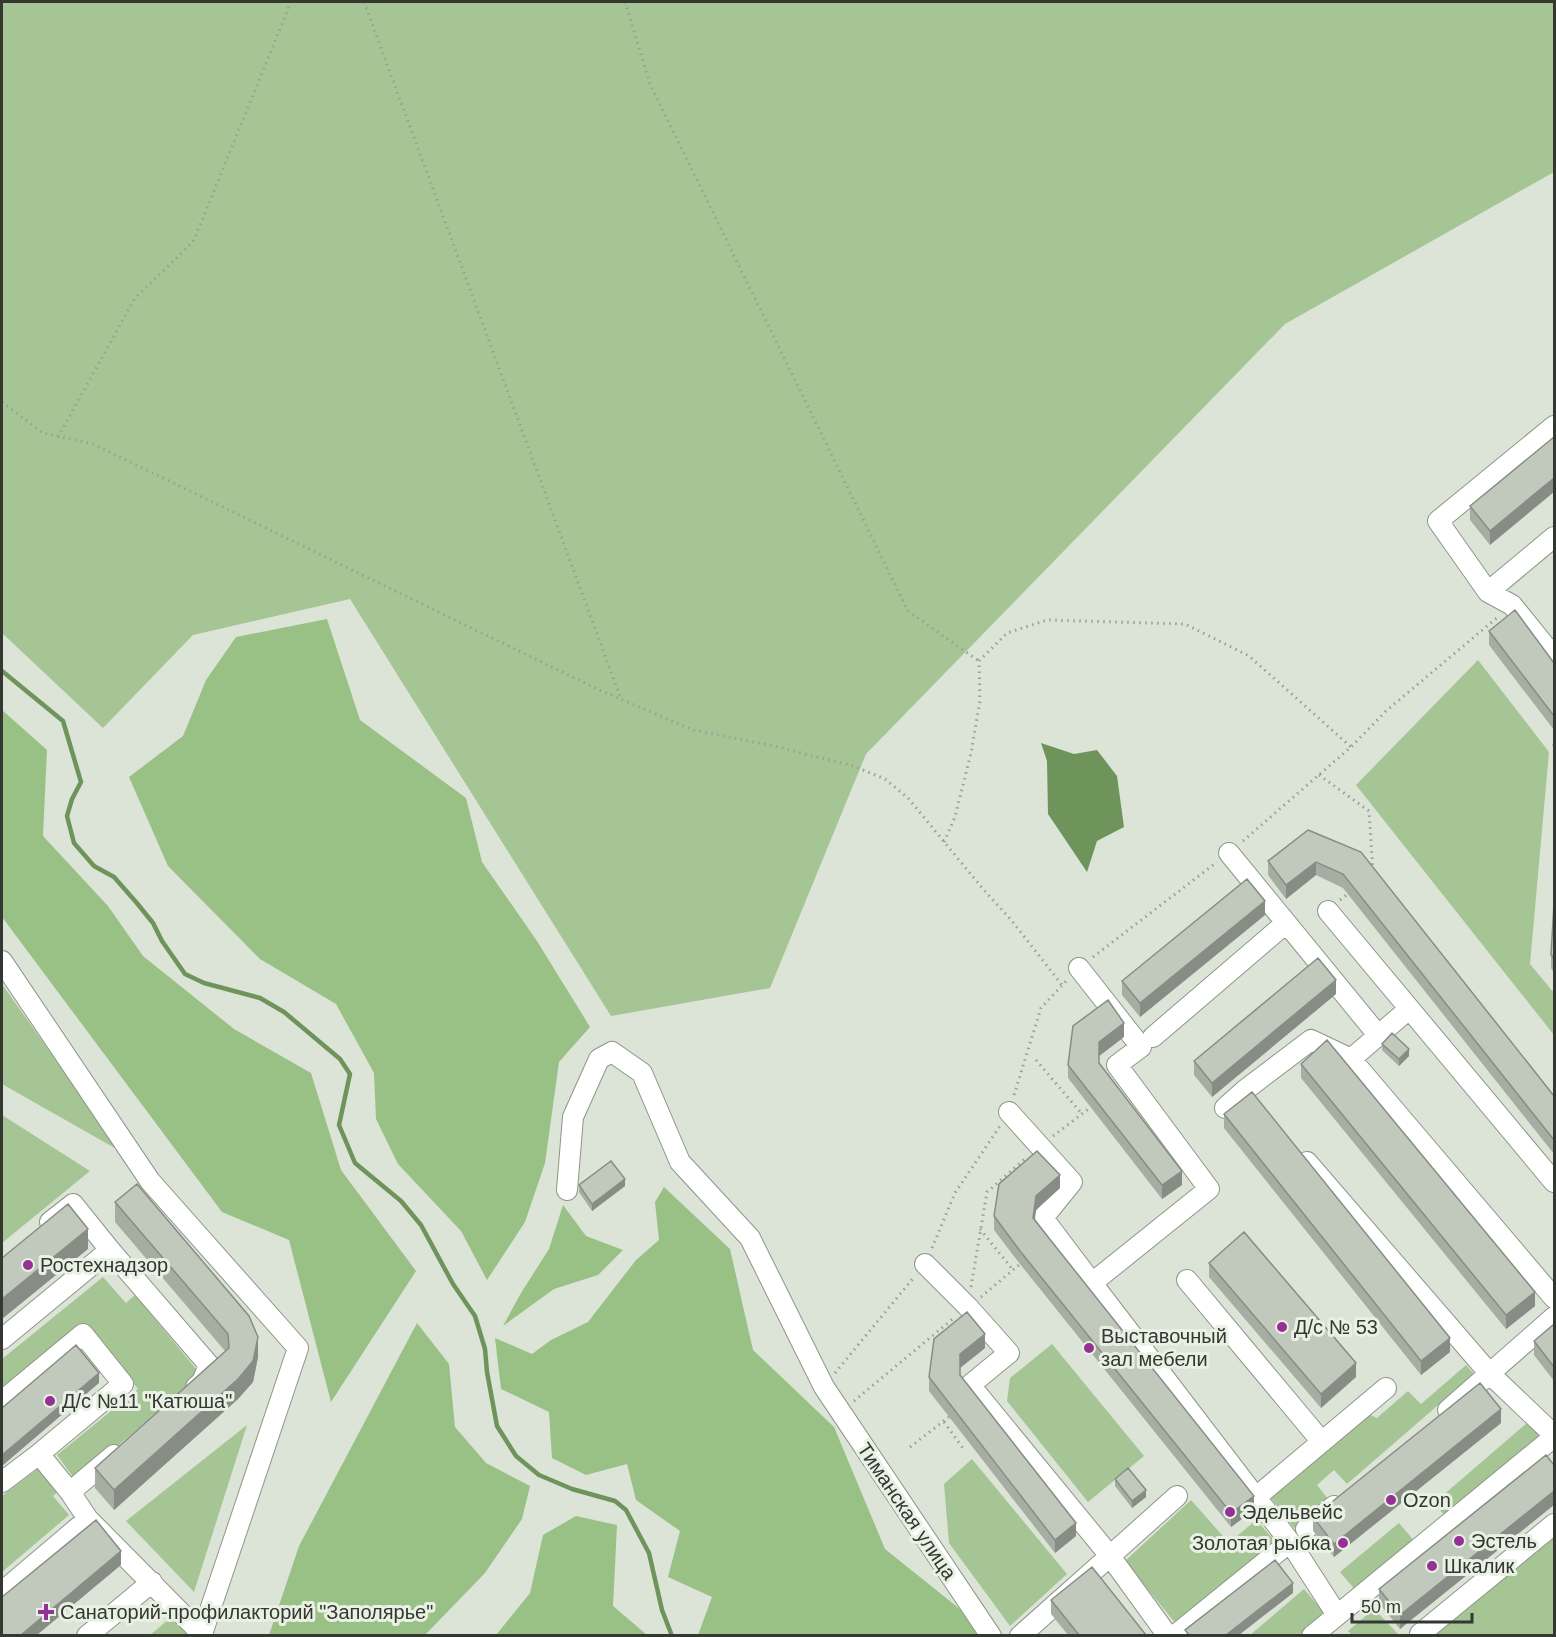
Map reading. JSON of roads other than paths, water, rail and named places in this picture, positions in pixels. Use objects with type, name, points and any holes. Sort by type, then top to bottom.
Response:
[{"type":"street","points":[[1554,426],[1438,521],[1488,592],[1512,605],[1554,657]]},
{"type":"street","points":[[1488,592],[1553,542]]},
{"type":"street","points":[[1229,853],[1378,1035]]},
{"type":"street","points":[[1328,911],[1554,1182]]},
{"type":"street","points":[[1153,1037],[1286,924]]},
{"type":"street","points":[[2,961],[150,1181],[298,1348],[202,1634],[88,1519],[70,1492],[39,1454]]},
{"type":"street","points":[[1079,968],[1141,1047],[1117,1065],[1209,1189],[1092,1283]]},
{"type":"street","points":[[1351,1059],[1409,1009]]},
{"type":"street","points":[[1225,1107],[1311,1040],[1351,1059],[1554,1298]]},
{"type":"street","name":"Тиманская улица","points":[[567,1190],[573,1117],[599,1059],[612,1052],[642,1073],[680,1162],[750,1238],[824,1387],[991,1635]]},
{"type":"street","points":[[1245,1090],[1260,1108]]},
{"type":"street","points":[[1009,1112],[1072,1182],[1043,1218],[1290,1542],[1337,1615]]},
{"type":"street","points":[[1299,1152],[1552,1445],[1313,1635]]},
{"type":"street","points":[[37,1233],[73,1204],[209,1365],[202,1382],[184,1397]]},
{"type":"street","points":[[2,1339],[110,1250]]},
{"type":"street","points":[[925,1264],[1009,1353],[970,1385],[1110,1557],[1168,1635]]},
{"type":"street","points":[[1186,1280],[1322,1442]]},
{"type":"street","points":[[1438,1418],[1554,1317]]},
{"type":"street","points":[[2,1401],[83,1334],[123,1384],[2,1482]]},
{"type":"street","points":[[1255,1498],[1386,1389]]},
{"type":"street","points":[[70,1492],[132,1441]]},
{"type":"street","points":[[1306,1529],[1350,1492]]},
{"type":"street","points":[[1020,1635],[1177,1496]]},
{"type":"street","points":[[2,1592],[88,1519]]},
{"type":"street","points":[[1420,1634],[1554,1524]]},
{"type":"street","points":[[1174,1635],[1290,1542]]},
{"type":"street","points":[[87,1635],[152,1582]]},
{"type":"waterway","points":[[2,671],[63,721],[81,782],[72,799],[67,816],[74,843],[94,866],[114,877],[136,902],[153,923],[162,941],[185,974],[204,983],[260,998],[284,1012],[340,1059],[350,1074],[339,1125],[355,1163],[401,1201],[421,1225],[453,1284],[475,1316],[485,1349],[497,1426],[516,1456],[539,1475],[572,1489],[615,1501],[626,1510],[649,1553],[662,1610],[672,1636]]},
{"type":"place","name":"Ростехнадзор","points":[[28,1265]]},
{"type":"place","name":"Д/с № 53","points":[[1282,1327]]},
{"type":"place","name":"Выставочный зал мебели","points":[[1089,1348]]},
{"type":"place","name":"Д/с №11 \"Катюша\"","points":[[50,1401]]},
{"type":"place","name":"Ozon","points":[[1391,1500]]},
{"type":"place","name":"Эдельвейс","points":[[1230,1512]]},
{"type":"place","name":"Эстель","points":[[1459,1541]]},
{"type":"place","name":"Золотая рыбка","points":[[1343,1543]]},
{"type":"place","name":"Шкалик","points":[[1432,1566]]},
{"type":"place","name":"Санаторий-профилакторий \"Заполярье\"","points":[[46,1612]]}]
